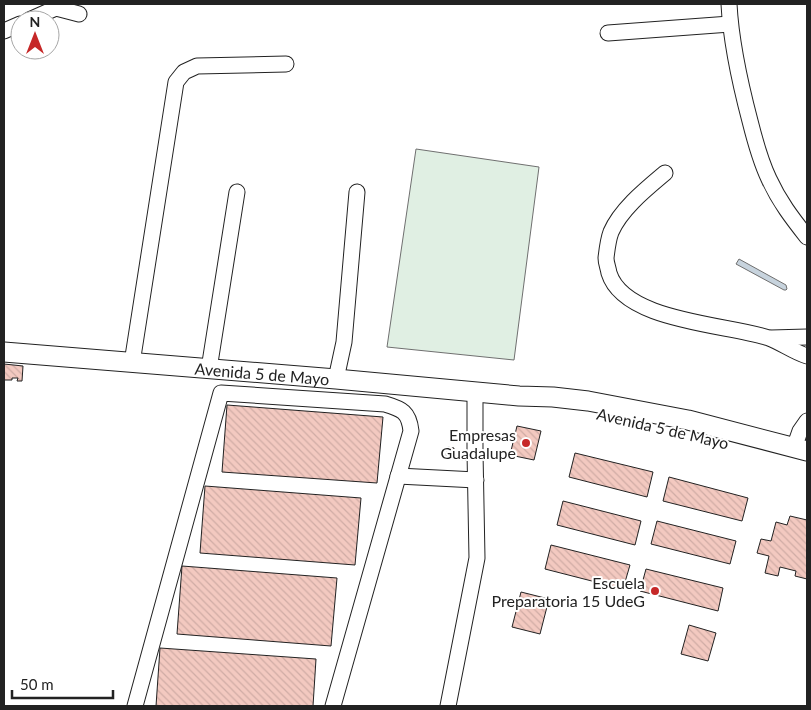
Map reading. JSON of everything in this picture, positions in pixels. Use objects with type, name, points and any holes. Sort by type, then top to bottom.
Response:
[{"type":"main road","name":"Avenida 5 de Mayo","points":[[4,352],[588,401],[688,420],[801,450]]},
{"type":"main road","name":"Avenida 5 de Mayo","points":[[519,396],[536,402],[684,430],[807,464]]},
{"type":"street","points":[[729,4],[730,24],[739,75],[760,156],[770,180],[788,213],[807,237]]},
{"type":"street","points":[[52,10],[56,8],[80,14]]},
{"type":"street","points":[[608,33],[730,24]]},
{"type":"street","points":[[132,363],[176,82],[184,72],[197,66],[286,64]]},
{"type":"street","points":[[665,173],[641,193],[611,232],[606,262],[611,280],[624,294],[640,305],[678,318],[769,338],[807,356]]},
{"type":"street","points":[[210,369],[237,192]]},
{"type":"street","points":[[336,379],[344,342],[357,192]]},
{"type":"street","points":[[769,338],[807,337]]},
{"type":"street","points":[[135,706],[221,392],[385,404],[396,407],[406,413],[410,422],[411,431],[333,706]]},
{"type":"street","points":[[448,706],[477,558],[475,392]]},
{"type":"street","points":[[801,450],[800,431],[807,420]]},
{"type":"street","points":[[398,476],[476,480]]},
{"type":"green space","points":[[416,149],[539,167],[514,360],[387,347]]},
{"type":"shaded area","points":[[739,259],[786,285],[787,289],[784,290],[736,264]]},
{"type":"building","points":[[4,364],[23,366],[22,381],[17,381],[18,378],[4,380]]},
{"type":"building","points":[[227,405],[383,417],[377,483],[222,472]]},
{"type":"building","name":"Empresas Guadalupe","points":[[517,426],[541,431],[534,460],[510,455]]},
{"type":"building","points":[[447,447],[454,448],[453,454],[467,455],[466,460],[446,458]]},
{"type":"building","points":[[575,453],[653,472],[647,497],[569,477]]},
{"type":"building","points":[[669,477],[748,498],[742,521],[663,501]]},
{"type":"building","points":[[205,486],[361,498],[355,565],[200,553]]},
{"type":"building","points":[[563,501],[641,521],[635,545],[557,525]]},
{"type":"building","points":[[790,516],[807,520],[807,579],[795,576],[796,571],[780,567],[778,576],[765,573],[769,556],[757,553],[761,539],[771,541],[776,522],[787,525]]},
{"type":"building","points":[[657,521],[736,541],[730,564],[651,544]]},
{"type":"building","points":[[551,545],[630,565],[623,589],[545,569]]},
{"type":"building","points":[[182,566],[337,578],[331,646],[177,634]]},
{"type":"building","points":[[646,569],[723,588],[718,611],[640,591]]},
{"type":"building","points":[[521,592],[549,599],[540,634],[512,627]]},
{"type":"building","points":[[689,625],[716,633],[708,661],[681,654]]},
{"type":"building","points":[[160,648],[316,659],[313,706],[156,706]]},
{"type":"place","name":"Empresas Guadalupe","points":[[526,443]]},
{"type":"place","name":"Escuela Preparatoria 15 UdeG","points":[[655,591]]}]
